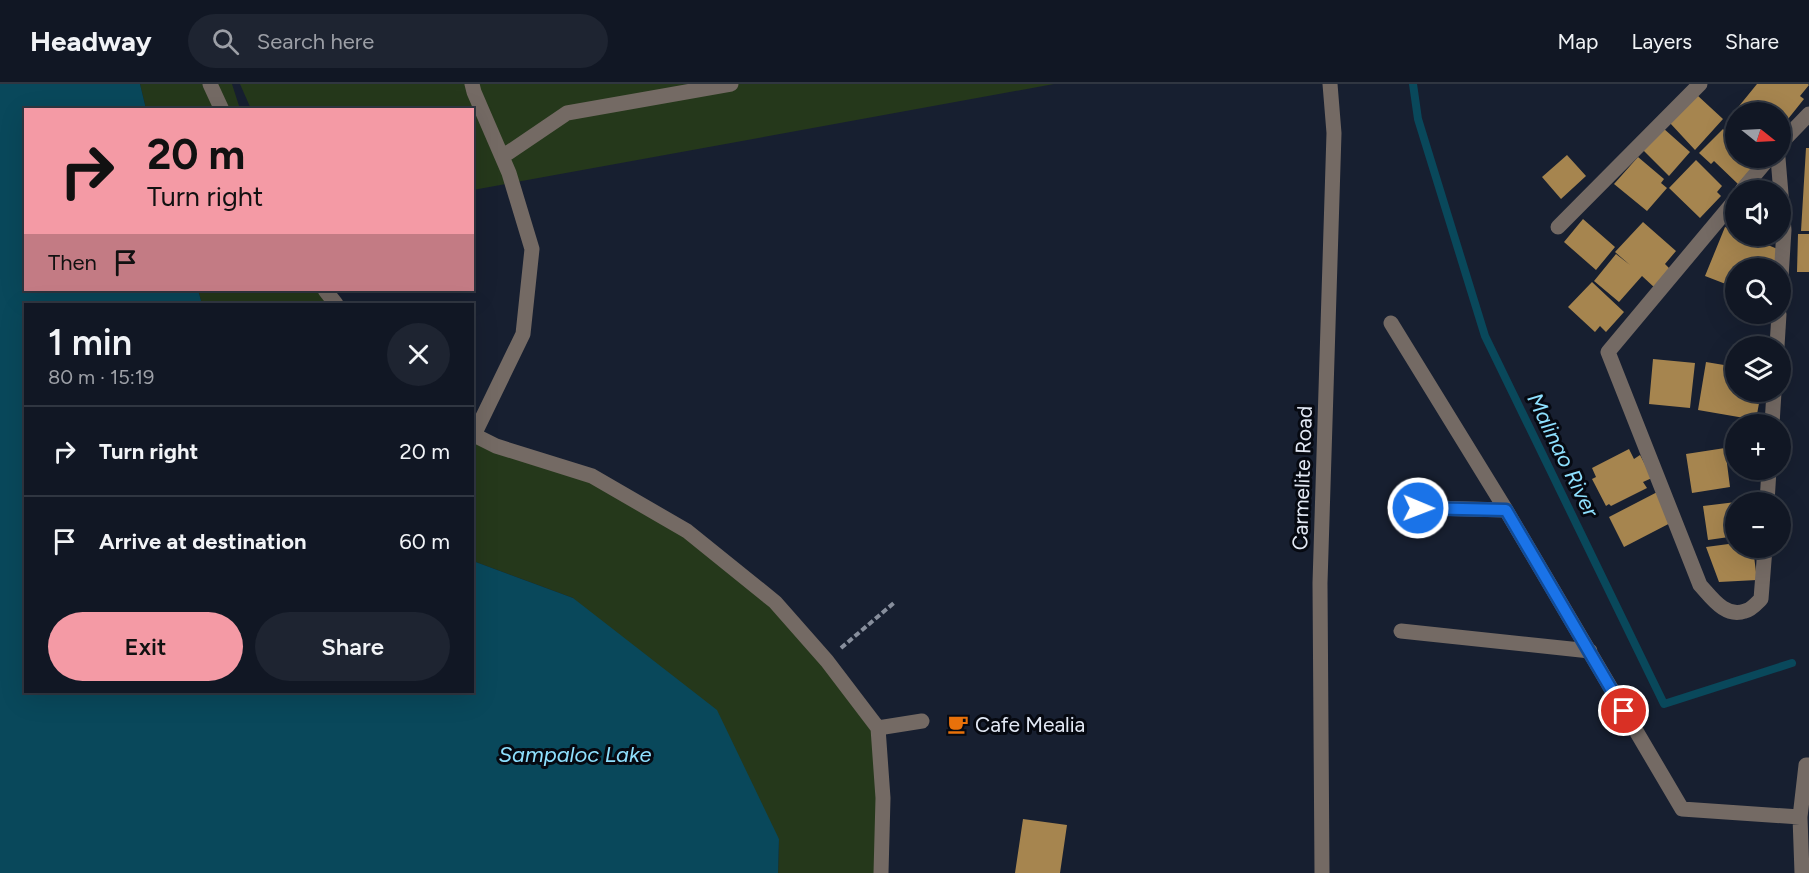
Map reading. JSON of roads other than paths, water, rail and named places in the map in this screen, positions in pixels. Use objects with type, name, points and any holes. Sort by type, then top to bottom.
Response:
[{"type":"street","points":[[210,84],[221,108]]},
{"type":"street","points":[[472,84],[509,173],[532,249],[523,334],[474,433]]},
{"type":"street","points":[[502,157],[567,112],[731,84]]},
{"type":"street","name":"Carmelite Road","points":[[1322,873],[1320,584],[1334,133],[1330,84]]},
{"type":"street","points":[[1558,227],[1700,84]]},
{"type":"street","points":[[1791,133],[1809,114]]},
{"type":"street","points":[[1750,180],[1761,168]]},
{"type":"street","points":[[1779,168],[1784,230],[1782,258]]},
{"type":"street","points":[[1725,212],[1608,352],[1700,585],[1722,609],[1733,612],[1746,611],[1761,599],[1764,558]]},
{"type":"street","points":[[326,291],[335,303]]},
{"type":"street","points":[[1391,323],[1506,510],[1682,809],[1800,817]]},
{"type":"street","points":[[474,436],[495,446],[592,476],[687,531],[775,602],[827,661],[878,728],[883,798],[880,873]]},
{"type":"street","points":[[1395,507],[1506,510]]},
{"type":"street","points":[[1401,631],[1590,651]]},
{"type":"street","points":[[878,728],[922,721]]},
{"type":"street","points":[[1802,873],[1800,817],[1806,765],[1809,765]]},
{"type":"water","name":"Sampaloc Lake","points":[[0,84],[140,84],[146,108],[24,108],[24,291],[198,291],[202,303],[24,303],[24,693],[474,693],[474,561],[573,598],[717,710],[779,839],[778,873],[0,873]]},
{"type":"waterway","name":"Malinao River","points":[[1413,84],[1418,119],[1485,336],[1664,704],[1792,663]]},
{"type":"place","name":"Cafe Mealia","points":[[958,724]]}]
